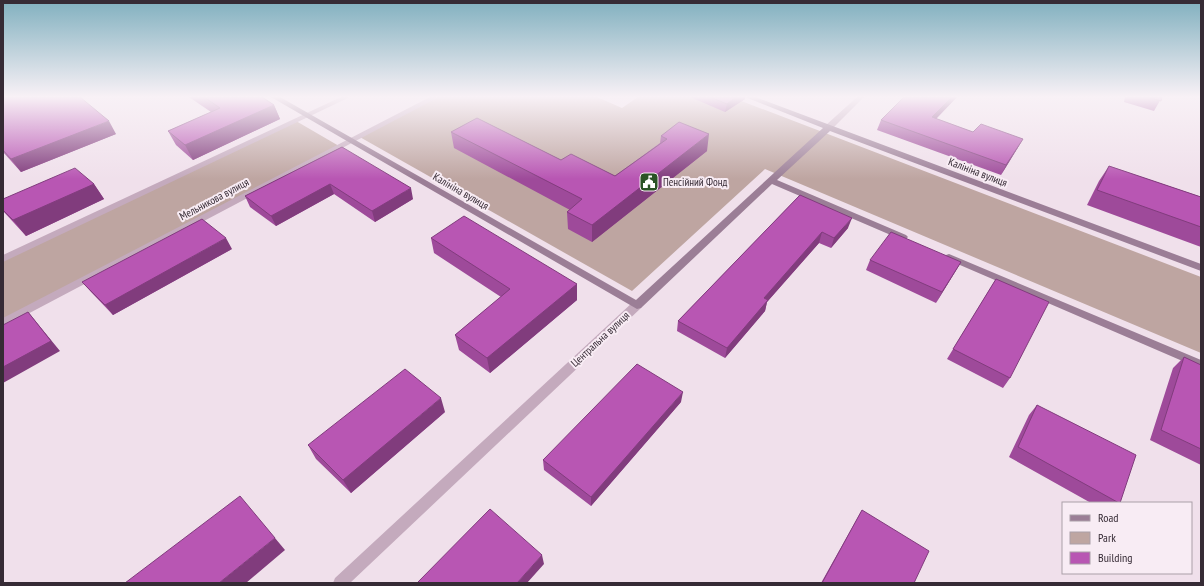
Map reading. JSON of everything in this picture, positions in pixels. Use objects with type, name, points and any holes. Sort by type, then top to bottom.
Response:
[{"type":"main road","name":"Калініна вулиця","points":[[320,124],[637,305]]},
{"type":"main road","name":"Калініна вулиця","points":[[819,124],[1201,268]]},
{"type":"main road","name":"Центральна вулиця","points":[[637,305],[828,128]]},
{"type":"main road","points":[[771,181],[909,240]]},
{"type":"main road","points":[[938,253],[1201,365]]},
{"type":"street","points":[[3,259],[288,124]]},
{"type":"street","name":"Мельникова вулиця","points":[[3,323],[382,124]]},
{"type":"street","name":"Центральна вулиця","points":[[828,128],[832,124]]},
{"type":"street","name":"Центральна вулиця","points":[[340,583],[637,305]]},
{"type":"green space","points":[[289,124],[302,124],[339,146],[3,323],[3,259]]},
{"type":"green space","points":[[381,124],[802,124],[1201,277],[1201,353],[765,169],[632,291],[358,136]]},
{"type":"building","points":[[3,124],[100,124],[11,159],[3,150]]},
{"type":"building","points":[[183,124],[231,124],[185,145],[168,131]]},
{"type":"building","points":[[465,124],[490,124],[561,160],[571,154],[615,176],[667,139],[661,136],[676,124],[685,124],[709,134],[592,225],[567,212],[582,199],[451,132]]},
{"type":"building","points":[[893,124],[952,124],[973,132],[982,124],[1023,139],[1006,165]]},
{"type":"building","points":[[342,147],[411,188],[372,211],[330,184],[271,216],[245,196]]},
{"type":"building","points":[[1109,166],[1201,197],[1201,227],[1097,190]]},
{"type":"building","points":[[75,168],[94,184],[13,220],[3,210],[3,199]]},
{"type":"building","points":[[800,195],[852,218],[834,238],[822,232],[764,298],[768,300],[727,348],[678,321]]},
{"type":"building","points":[[464,216],[577,284],[487,358],[455,335],[510,289],[431,238]]},
{"type":"building","points":[[202,219],[226,238],[105,305],[82,282]]},
{"type":"building","points":[[891,232],[961,262],[942,292],[870,260]]},
{"type":"building","points":[[996,279],[1049,302],[1010,378],[953,349]]},
{"type":"building","points":[[28,312],[51,341],[3,367],[3,325]]},
{"type":"building","points":[[1184,357],[1201,365],[1201,449],[1161,430]]},
{"type":"building","points":[[637,364],[683,392],[591,497],[543,460]]},
{"type":"building","points":[[405,369],[441,398],[343,480],[308,445]]},
{"type":"building","points":[[1037,405],[1136,455],[1120,502],[1117,502],[1018,447]]},
{"type":"building","points":[[240,496],[275,538],[219,583],[125,583]]},
{"type":"building","points":[[490,509],[542,555],[517,583],[417,583]]},
{"type":"building","points":[[862,510],[929,551],[914,583],[822,583]]},
{"type":"place","name":"Пенсійний Фонд","points":[[649,182]]}]
